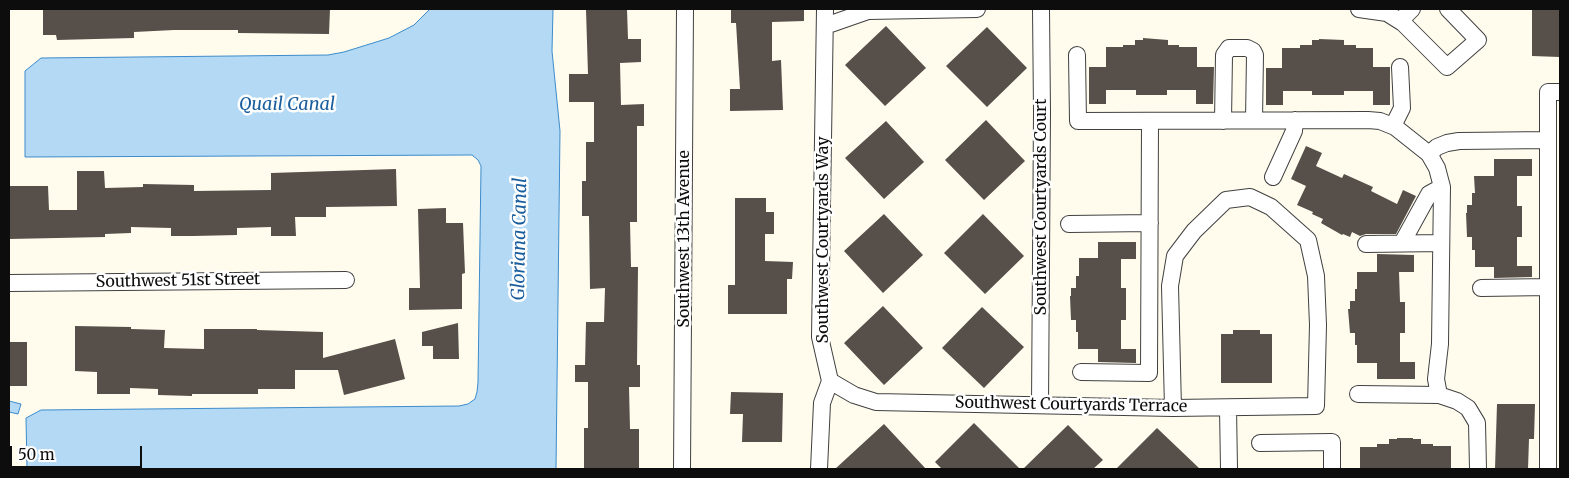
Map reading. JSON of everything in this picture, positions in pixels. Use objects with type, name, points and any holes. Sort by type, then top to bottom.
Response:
[{"type":"street","name":"Southwest 13th Avenue","points":[[682,469],[685,9]]},
{"type":"street","name":"Southwest Courtyards Way","points":[[825,9],[820,338],[830,381]]},
{"type":"street","points":[[825,26],[868,11],[977,9]]},
{"type":"street","name":"Southwest Courtyards Court","points":[[1040,405],[1042,9]]},
{"type":"street","points":[[1359,9],[1387,13],[1400,20],[1447,67],[1478,40],[1448,9]]},
{"type":"street","points":[[1400,20],[1412,9]]},
{"type":"street","points":[[1223,121],[1224,55],[1229,48],[1246,48],[1253,51],[1255,55],[1254,120]]},
{"type":"street","points":[[1077,54],[1078,121],[1380,121],[1393,126],[1429,154],[1440,176],[1442,187],[1440,344],[1436,379],[1439,395]]},
{"type":"street","points":[[1393,126],[1402,108],[1400,68]]},
{"type":"street","points":[[1548,469],[1554,415],[1554,382],[1548,287],[1554,240],[1548,140],[1548,92],[1560,92]]},
{"type":"street","points":[[1273,177],[1294,131],[1294,120]]},
{"type":"street","points":[[1081,372],[1149,373],[1150,121]]},
{"type":"street","points":[[1429,154],[1436,147],[1459,141],[1548,140]]},
{"type":"street","points":[[1402,243],[1429,194],[1442,187]]},
{"type":"street","name":"Southwest Courtyards Terrace","points":[[830,381],[854,395],[876,402],[1173,408],[1316,406],[1318,315],[1316,276],[1308,240],[1271,207],[1250,197],[1226,200],[1194,231],[1175,256],[1170,286],[1173,408]]},
{"type":"street","points":[[1069,224],[1150,223]]},
{"type":"street","points":[[1366,244],[1441,243]]},
{"type":"street","name":"Southwest 51st Street","points":[[9,283],[346,280]]},
{"type":"street","points":[[1481,288],[1548,287]]},
{"type":"street","points":[[819,469],[822,404],[830,381]]},
{"type":"street","points":[[1358,394],[1439,395],[1457,400],[1468,408],[1477,423],[1478,469]]},
{"type":"street","points":[[1228,408],[1229,469]]},
{"type":"street","points":[[1260,443],[1332,442],[1332,469]]},
{"type":"water","points":[[430,9],[553,9],[552,51],[560,131],[556,469],[27,469],[26,418],[41,410],[459,406],[468,404],[475,399],[478,382],[481,166],[472,155],[25,157],[25,71],[41,58],[328,55],[389,38],[414,25]]},
{"type":"water","points":[[9,401],[21,404],[18,414],[9,412]]},
{"type":"building","points":[[43,9],[330,9],[329,34],[238,33],[238,30],[174,30],[134,32],[134,38],[57,40],[56,35],[43,35]]},
{"type":"building","points":[[627,9],[628,39],[641,39],[641,62],[620,63],[621,105],[644,104],[644,126],[637,126],[637,222],[630,222],[631,267],[638,267],[637,365],[640,365],[640,387],[629,387],[630,429],[639,429],[639,469],[584,469],[584,428],[588,428],[588,382],[575,382],[575,365],[585,365],[586,322],[604,322],[605,288],[590,289],[589,216],[582,216],[582,181],[586,181],[586,142],[594,142],[594,102],[569,102],[569,74],[588,74],[586,10]]},
{"type":"building","points":[[731,9],[804,9],[804,21],[772,22],[772,61],[781,60],[783,110],[730,111],[730,89],[740,89],[736,23],[731,23]]},
{"type":"building","points":[[1532,9],[1560,9],[1560,57],[1532,56]]},
{"type":"building","points":[[886,26],[926,68],[885,106],[845,65]]},
{"type":"building","points":[[987,27],[1027,68],[987,107],[946,66]]},
{"type":"building","points":[[1143,38],[1168,40],[1168,45],[1179,45],[1179,47],[1197,47],[1197,67],[1214,67],[1213,104],[1196,104],[1196,90],[1167,90],[1167,95],[1136,95],[1136,90],[1106,90],[1106,104],[1089,104],[1089,67],[1106,67],[1106,47],[1135,45],[1135,40],[1143,40]]},
{"type":"building","points":[[1312,40],[1344,40],[1344,45],[1356,45],[1356,48],[1373,48],[1373,67],[1390,67],[1390,105],[1373,105],[1373,91],[1344,91],[1344,95],[1312,95],[1312,91],[1283,91],[1283,105],[1266,105],[1266,68],[1282,68],[1282,48],[1300,48],[1300,45],[1312,45]]},
{"type":"building","points":[[986,120],[1025,161],[984,200],[945,160]]},
{"type":"building","points":[[886,121],[924,162],[884,199],[845,158]]},
{"type":"building","points":[[1306,146],[1322,153],[1316,166],[1342,178],[1344,174],[1373,187],[1371,191],[1397,204],[1403,190],[1416,196],[1396,234],[1366,234],[1360,236],[1352,232],[1350,237],[1342,235],[1321,223],[1323,219],[1312,214],[1313,212],[1297,205],[1306,186],[1291,179]]},
{"type":"building","points":[[1494,159],[1532,159],[1532,176],[1517,176],[1517,206],[1522,206],[1522,237],[1517,237],[1517,266],[1532,266],[1532,277],[1494,278],[1494,267],[1475,267],[1475,250],[1472,250],[1472,237],[1467,237],[1467,205],[1472,205],[1472,193],[1475,193],[1474,176],[1494,176]]},
{"type":"building","points":[[396,169],[397,206],[326,207],[326,217],[295,217],[296,236],[271,236],[271,227],[237,228],[237,235],[171,236],[171,228],[131,227],[131,233],[105,234],[105,237],[9,239],[9,186],[48,186],[49,210],[77,210],[77,171],[104,171],[105,188],[143,187],[143,184],[194,185],[194,191],[271,190],[271,173]]},
{"type":"building","points":[[735,198],[766,198],[766,212],[774,212],[774,234],[765,234],[765,261],[793,262],[792,279],[787,279],[787,314],[728,314],[728,285],[735,285]]},
{"type":"building","points":[[446,208],[446,223],[463,223],[465,273],[462,274],[462,309],[409,310],[409,288],[420,288],[418,209]]},
{"type":"building","points":[[884,214],[923,255],[883,293],[844,251]]},
{"type":"building","points":[[983,214],[1024,256],[985,294],[944,253]]},
{"type":"building","points":[[1098,242],[1136,242],[1136,259],[1121,259],[1121,288],[1126,288],[1126,320],[1121,320],[1121,349],[1136,349],[1136,363],[1098,362],[1098,349],[1078,349],[1076,320],[1071,320],[1071,288],[1076,288],[1076,276],[1079,276],[1079,258],[1098,258]]},
{"type":"building","points":[[1377,254],[1414,255],[1414,272],[1399,272],[1400,302],[1405,302],[1405,333],[1400,333],[1400,362],[1415,362],[1415,379],[1377,379],[1377,363],[1357,363],[1355,333],[1350,333],[1348,309],[1350,309],[1350,301],[1355,301],[1357,272],[1377,272]]},
{"type":"building","points":[[883,306],[923,348],[884,385],[844,343]]},
{"type":"building","points":[[982,307],[1024,347],[984,388],[942,348]]},
{"type":"building","points":[[458,323],[459,359],[433,359],[433,346],[422,346],[422,332]]},
{"type":"building","points":[[75,326],[165,330],[164,348],[204,349],[204,329],[323,332],[323,358],[395,339],[405,379],[344,395],[338,370],[295,370],[295,389],[258,389],[258,394],[158,395],[158,389],[130,388],[130,394],[97,394],[97,372],[75,371]]},
{"type":"building","points":[[1233,330],[1260,330],[1260,334],[1272,334],[1272,383],[1221,383],[1221,334],[1233,334]]},
{"type":"building","points":[[9,342],[27,342],[27,386],[9,386]]},
{"type":"building","points":[[731,392],[783,393],[782,442],[742,442],[743,414],[730,414]]},
{"type":"building","points":[[1497,404],[1535,404],[1534,439],[1529,439],[1528,469],[1495,469]]},
{"type":"building","points":[[974,423],[1020,469],[942,469],[935,462]]},
{"type":"building","points":[[884,424],[926,469],[835,469]]},
{"type":"building","points":[[1068,425],[1103,460],[1093,469],[1023,469]]},
{"type":"building","points":[[1157,428],[1200,469],[1116,469]]},
{"type":"building","points":[[1389,439],[1421,439],[1421,444],[1433,444],[1433,446],[1451,446],[1451,469],[1360,469],[1360,447],[1377,447],[1377,444],[1389,444]]},
{"type":"water label","name":"Quail Canal","points":[[287,105]]},
{"type":"water label","name":"Gloriana Canal","points":[[520,239]]}]
